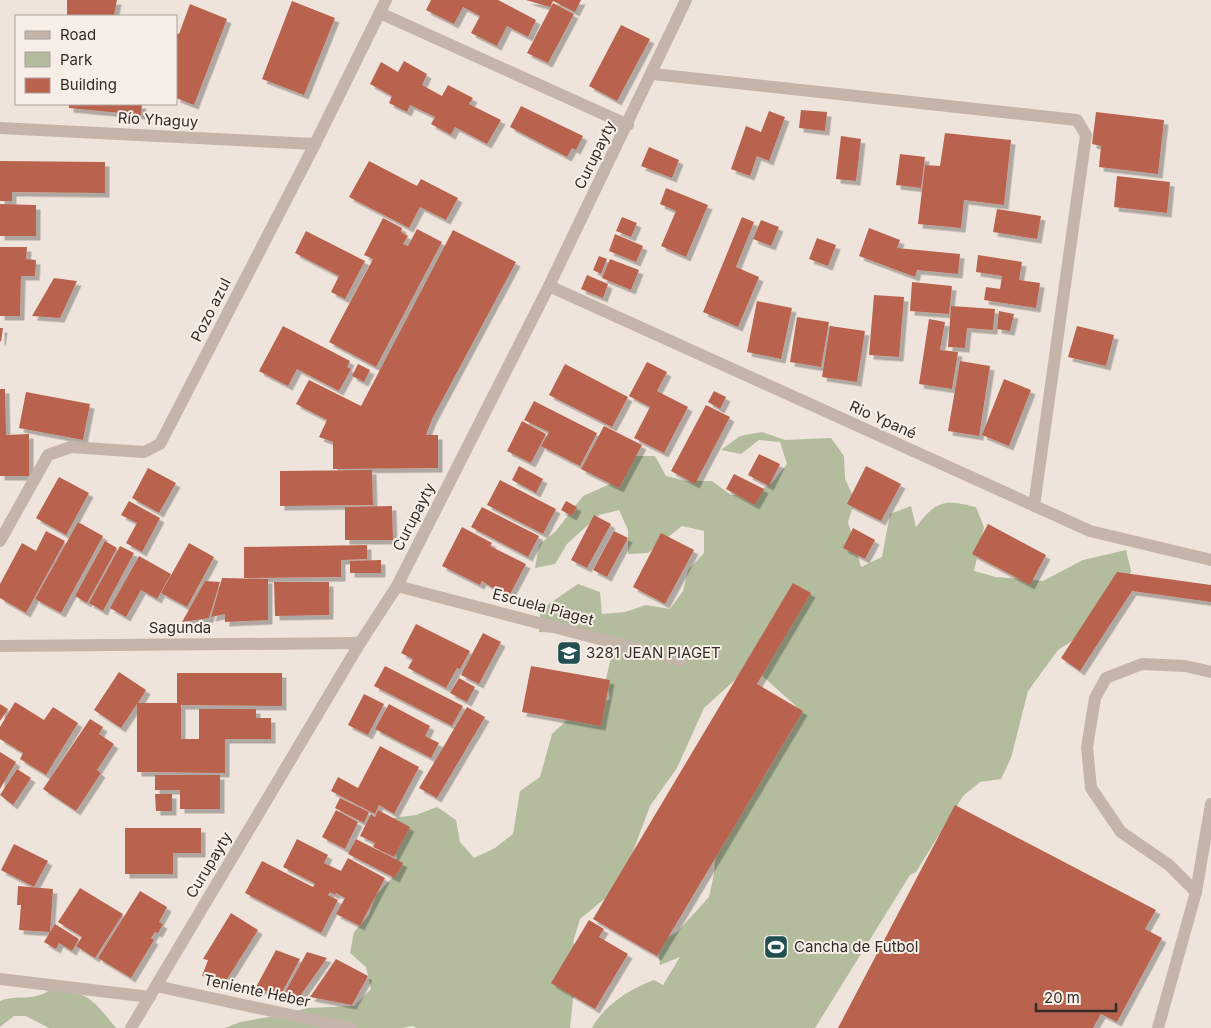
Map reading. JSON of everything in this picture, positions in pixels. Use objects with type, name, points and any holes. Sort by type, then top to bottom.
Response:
[{"type":"street","name":"Pozo azul","points":[[0,541],[48,455],[71,447],[144,452],[160,444],[315,144],[386,0]]},
{"type":"street","name":"Curupayty","points":[[131,1028],[360,643],[397,586],[549,286],[653,74],[686,0]]},
{"type":"street","points":[[380,13],[628,125]]},
{"type":"street","points":[[653,74],[1077,120],[1086,135],[1034,506]]},
{"type":"street","name":"Río Yhaguy","points":[[0,128],[315,144]]},
{"type":"street","name":"Rio Ypané","points":[[549,286],[1090,531],[1211,560]]},
{"type":"street","name":"Escuela Piaget","points":[[397,586],[680,660]]},
{"type":"street","name":"Sagunda","points":[[0,646],[360,643]]},
{"type":"street","points":[[1196,892],[1169,865],[1121,832],[1090,788],[1087,747],[1095,698],[1106,678],[1142,664],[1184,666],[1211,672]]},
{"type":"street","points":[[1158,1028],[1196,892],[1211,804]]},
{"type":"street","name":"Teniente Heber","points":[[0,980],[153,991],[351,1028]]},
{"type":"green space","points":[[762,432],[785,440],[831,438],[844,456],[845,479],[855,500],[848,522],[861,567],[882,557],[890,514],[911,506],[916,527],[936,507],[942,504],[956,503],[976,507],[984,527],[974,571],[996,577],[1043,581],[1083,560],[1126,550],[1131,571],[1124,596],[1093,627],[1058,650],[1028,691],[1011,758],[1001,779],[980,782],[963,796],[916,872],[910,875],[815,1028],[592,1028],[597,1019],[611,1005],[627,993],[654,980],[663,985],[680,957],[660,965],[657,943],[677,932],[709,897],[714,874],[718,827],[766,772],[792,730],[798,708],[757,671],[737,678],[704,708],[677,768],[650,806],[626,870],[614,891],[580,919],[573,942],[586,960],[587,982],[573,999],[570,1028],[416,1028],[413,1026],[402,1028],[225,1028],[240,1022],[286,1014],[307,1008],[354,1006],[371,989],[366,967],[350,953],[354,932],[369,915],[376,895],[392,878],[397,857],[385,840],[393,818],[416,815],[437,807],[456,820],[460,842],[474,858],[495,848],[513,834],[520,791],[540,777],[552,734],[568,719],[610,699],[606,679],[611,657],[605,635],[539,632],[540,610],[578,584],[600,592],[602,614],[625,612],[646,605],[670,609],[683,591],[688,570],[704,553],[704,531],[682,526],[648,553],[628,554],[628,530],[619,510],[599,515],[567,544],[555,564],[535,568],[539,545],[556,531],[583,496],[624,478],[631,456],[655,456],[666,476],[687,481],[712,481],[731,495],[754,494],[773,482],[787,464],[780,442],[759,440],[741,454],[721,450],[740,436]]},
{"type":"green space","points":[[50,990],[74,992],[89,999],[116,1028],[49,1028],[26,1016],[14,1016],[0,1027],[0,1001],[37,996]]},
{"type":"building","points":[[67,0],[117,0],[114,15],[67,15]]},
{"type":"building","points":[[431,0],[498,0],[536,20],[528,37],[507,26],[497,46],[471,33],[480,16],[463,7],[454,24],[426,10]]},
{"type":"building","points":[[526,0],[581,0],[575,12],[553,1],[550,7]]},
{"type":"building","points":[[292,1],[335,18],[304,95],[262,79]]},
{"type":"building","points":[[553,3],[574,14],[548,63],[527,53]]},
{"type":"building","points":[[190,4],[227,19],[194,105],[178,99],[179,34]]},
{"type":"building","points":[[621,25],[650,39],[617,101],[589,86]]},
{"type":"building","points":[[404,61],[427,74],[422,85],[442,96],[448,85],[473,98],[469,104],[501,120],[487,144],[455,127],[451,135],[431,124],[435,117],[410,105],[407,112],[389,103],[392,96],[370,84],[381,62],[398,72]]},
{"type":"building","points":[[69,105],[142,105],[141,115],[69,108]]},
{"type":"building","points":[[521,106],[583,136],[576,150],[572,148],[567,157],[510,127]]},
{"type":"building","points":[[801,110],[827,112],[825,131],[799,128]]},
{"type":"building","points":[[769,111],[785,117],[769,161],[757,156],[750,176],[731,169],[746,126],[761,132]]},
{"type":"building","points":[[1096,112],[1164,120],[1158,174],[1099,167],[1101,146],[1092,144]]},
{"type":"building","points":[[945,133],[1011,140],[1004,205],[964,200],[961,228],[918,224],[925,165],[940,166]]},
{"type":"building","points":[[841,136],[861,139],[856,181],[836,179]]},
{"type":"building","points":[[649,147],[679,160],[672,178],[641,166]]},
{"type":"building","points":[[900,154],[925,157],[921,188],[896,185]]},
{"type":"building","points":[[0,161],[105,162],[105,193],[12,192],[12,201],[0,201]]},
{"type":"building","points":[[369,161],[417,186],[421,179],[458,198],[446,220],[420,207],[409,228],[349,197]]},
{"type":"building","points":[[1117,176],[1170,182],[1167,213],[1114,207]]},
{"type":"building","points":[[666,188],[708,205],[686,257],[661,246],[676,211],[660,204]]},
{"type":"building","points":[[0,204],[36,205],[36,236],[0,236]]},
{"type":"building","points":[[997,209],[1041,216],[1037,239],[993,232]]},
{"type":"building","points":[[622,217],[637,223],[631,237],[616,231]]},
{"type":"building","points":[[742,217],[754,222],[736,267],[759,277],[738,327],[703,312]]},
{"type":"building","points":[[383,218],[402,228],[401,232],[408,236],[403,244],[408,246],[417,229],[442,242],[376,367],[329,342],[373,259],[364,255]]},
{"type":"building","points":[[761,220],[779,227],[771,246],[753,239]]},
{"type":"building","points":[[869,228],[900,240],[897,248],[960,254],[958,274],[917,270],[915,277],[859,256]]},
{"type":"building","points":[[453,230],[516,262],[432,419],[426,435],[438,435],[438,468],[333,469],[333,442],[319,437],[327,420],[296,404],[309,380],[361,406]]},
{"type":"building","points":[[306,231],[365,261],[345,299],[331,292],[339,276],[295,253]]},
{"type":"building","points":[[615,234],[643,246],[636,262],[609,251]]},
{"type":"building","points":[[817,238],[836,245],[828,266],[809,259]]},
{"type":"building","points":[[0,247],[27,247],[26,259],[36,260],[35,276],[21,276],[20,316],[0,316]]},
{"type":"building","points":[[978,255],[1022,262],[1019,280],[1040,283],[1036,308],[984,300],[986,287],[1000,289],[1002,276],[976,272]]},
{"type":"building","points":[[599,256],[607,259],[601,274],[593,270]]},
{"type":"building","points":[[610,259],[639,270],[631,290],[602,278]]},
{"type":"building","points":[[587,275],[608,284],[603,298],[581,289]]},
{"type":"building","points":[[54,278],[77,281],[60,318],[32,316]]},
{"type":"building","points":[[912,282],[952,286],[949,314],[910,311]]},
{"type":"building","points":[[874,295],[904,297],[899,357],[869,355]]},
{"type":"building","points":[[757,301],[792,308],[781,359],[747,352]]},
{"type":"building","points":[[951,306],[995,309],[993,330],[967,328],[965,348],[948,347]]},
{"type":"building","points":[[999,311],[1014,314],[1010,331],[997,329]]},
{"type":"building","points":[[797,317],[829,322],[821,367],[790,362]]},
{"type":"building","points":[[929,319],[945,322],[940,350],[958,352],[952,389],[919,384]]},
{"type":"building","points":[[283,326],[350,361],[347,367],[351,369],[339,391],[297,369],[288,386],[259,371]]},
{"type":"building","points":[[830,326],[865,331],[857,382],[822,377]]},
{"type":"building","points":[[1077,326],[1114,335],[1106,366],[1068,357]]},
{"type":"building","points":[[0,328],[3,328],[1,342],[0,341]]},
{"type":"building","points":[[960,361],[990,366],[979,436],[948,431]]},
{"type":"building","points":[[647,362],[667,372],[657,391],[688,407],[664,453],[634,438],[650,407],[629,396]]},
{"type":"building","points":[[358,364],[370,370],[364,382],[352,376]]},
{"type":"building","points":[[565,364],[628,397],[612,427],[549,395]]},
{"type":"building","points":[[1004,379],[1031,390],[1009,446],[982,435]]},
{"type":"building","points":[[0,389],[5,389],[6,435],[29,434],[29,476],[0,476]]},
{"type":"building","points":[[714,391],[726,397],[720,409],[708,402]]},
{"type":"building","points":[[26,392],[90,404],[83,440],[19,428]]},
{"type":"building","points":[[534,401],[597,433],[580,466],[541,446],[549,432],[524,420]]},
{"type":"building","points":[[706,405],[730,417],[695,484],[671,471]]},
{"type":"building","points":[[522,421],[546,434],[531,463],[507,451]]},
{"type":"building","points":[[604,426],[642,445],[619,488],[581,469]]},
{"type":"building","points":[[759,454],[780,464],[769,486],[748,475]]},
{"type":"building","points":[[519,466],[543,479],[536,493],[512,480]]},
{"type":"building","points":[[866,466],[901,484],[881,521],[847,504]]},
{"type":"building","points":[[148,468],[176,483],[159,513],[132,498]]},
{"type":"building","points":[[372,470],[373,505],[280,506],[280,471]]},
{"type":"building","points":[[734,474],[764,489],[755,505],[726,489]]},
{"type":"building","points":[[59,477],[89,493],[66,535],[36,518]]},
{"type":"building","points":[[500,480],[556,509],[543,534],[487,505]]},
{"type":"building","points":[[129,501],[160,518],[142,552],[126,543],[137,523],[121,515]]},
{"type":"building","points":[[566,501],[577,507],[572,516],[561,510]]},
{"type":"building","points":[[392,506],[393,540],[345,540],[345,507]]},
{"type":"building","points":[[482,507],[539,536],[528,557],[471,527]]},
{"type":"building","points":[[594,515],[611,524],[587,568],[571,560]]},
{"type":"building","points":[[78,522],[103,536],[61,613],[35,599]]},
{"type":"building","points":[[988,524],[1046,555],[1030,585],[972,554]]},
{"type":"building","points":[[462,527],[492,543],[490,546],[526,564],[508,598],[482,581],[480,585],[442,566]]},
{"type":"building","points":[[853,528],[875,540],[865,559],[843,548]]},
{"type":"building","points":[[46,531],[65,541],[26,613],[0,598],[0,584],[22,543],[36,551]]},
{"type":"building","points":[[614,531],[628,538],[607,577],[593,570]]},
{"type":"building","points":[[661,533],[694,550],[665,604],[633,587]]},
{"type":"building","points":[[105,541],[117,548],[87,603],[75,596]]},
{"type":"building","points":[[189,543],[214,557],[187,607],[161,593]]},
{"type":"building","points":[[367,545],[367,559],[341,560],[341,577],[244,578],[244,547]]},
{"type":"building","points":[[120,546],[134,553],[103,611],[89,603]]},
{"type":"building","points":[[139,556],[171,574],[157,599],[141,590],[126,617],[110,608]]},
{"type":"building","points":[[381,560],[381,573],[350,573],[350,561]]},
{"type":"building","points":[[1117,572],[1211,585],[1211,602],[1132,591],[1080,671],[1061,658]]},
{"type":"building","points":[[222,578],[268,579],[268,620],[225,622],[225,614],[211,617]]},
{"type":"building","points":[[205,581],[220,582],[209,618],[182,622]]},
{"type":"building","points":[[274,582],[329,582],[329,615],[275,616]]},
{"type":"building","points":[[793,583],[811,593],[757,684],[803,711],[657,956],[593,919]]},
{"type":"building","points":[[416,624],[470,651],[460,669],[457,668],[446,688],[408,668],[413,659],[401,653]]},
{"type":"building","points":[[483,633],[501,642],[479,684],[461,675]]},
{"type":"building","points":[[385,666],[463,706],[452,726],[374,686]]},
{"type":"building","points":[[531,666],[610,680],[601,726],[522,712]]},
{"type":"building","points":[[119,672],[146,690],[138,703],[177,703],[177,673],[282,673],[282,706],[181,705],[181,739],[199,739],[199,709],[256,709],[256,718],[271,718],[271,739],[225,739],[225,773],[137,772],[137,704],[121,728],[94,710]]},
{"type":"building","points":[[459,678],[475,687],[467,702],[450,693]]},
{"type":"building","points":[[364,694],[384,704],[368,735],[348,725]]},
{"type":"building","points":[[15,702],[44,720],[53,707],[78,723],[46,775],[20,759],[23,753],[0,739],[0,727]]},
{"type":"building","points":[[0,704],[8,709],[0,721]]},
{"type":"building","points":[[389,704],[430,726],[425,736],[439,743],[431,758],[375,729]]},
{"type":"building","points":[[467,707],[485,717],[437,798],[419,788]]},
{"type":"building","points":[[90,719],[103,727],[99,734],[114,744],[97,770],[101,773],[76,811],[43,789]]},
{"type":"building","points":[[380,746],[419,767],[394,814],[379,805],[375,814],[331,791],[338,777],[358,788]]},
{"type":"building","points":[[0,752],[16,762],[0,789]]},
{"type":"building","points":[[17,769],[31,778],[13,805],[0,795]]},
{"type":"building","points":[[155,775],[220,775],[220,809],[180,809],[180,790],[155,790]]},
{"type":"building","points":[[155,794],[172,794],[172,811],[156,811]]},
{"type":"building","points":[[340,798],[369,812],[364,823],[335,808]]},
{"type":"building","points":[[955,805],[1156,910],[1145,929],[1162,938],[1117,1022],[1101,1014],[1093,1028],[838,1028]]},
{"type":"building","points":[[336,810],[358,822],[345,849],[322,837]]},
{"type":"building","points":[[378,810],[410,827],[394,857],[373,847],[375,843],[360,836],[371,814],[375,817]]},
{"type":"building","points":[[125,828],[201,828],[201,853],[173,853],[173,874],[125,874]]},
{"type":"building","points":[[297,839],[328,855],[324,863],[341,871],[348,858],[385,878],[360,926],[336,914],[345,898],[336,893],[335,895],[330,892],[328,895],[338,900],[321,933],[245,893],[262,861],[313,887],[315,884],[283,867]]},
{"type":"building","points":[[356,839],[403,863],[395,878],[348,854]]},
{"type":"building","points":[[14,844],[48,861],[34,887],[1,870]]},
{"type":"building","points":[[18,886],[53,889],[50,932],[19,930],[21,905],[17,905]]},
{"type":"building","points":[[80,888],[123,914],[95,958],[76,946],[82,937],[58,922]]},
{"type":"building","points":[[140,891],[167,907],[159,922],[163,924],[158,933],[155,932],[151,938],[154,940],[131,978],[98,958]]},
{"type":"building","points":[[231,913],[258,930],[226,981],[202,976],[208,960],[203,959]]},
{"type":"building","points":[[589,920],[604,929],[599,937],[628,954],[595,1009],[551,983]]},
{"type":"building","points":[[55,924],[79,939],[72,951],[59,943],[56,949],[44,942]]},
{"type":"building","points":[[276,950],[300,959],[281,994],[255,989]]},
{"type":"building","points":[[307,952],[327,958],[298,999],[283,996]]},
{"type":"building","points":[[336,959],[368,976],[352,1005],[310,997]]},
{"type":"place","name":"3281 JEAN PIAGET","points":[[569,653]]},
{"type":"place","name":"Cancha de Futbol","points":[[776,947]]}]
